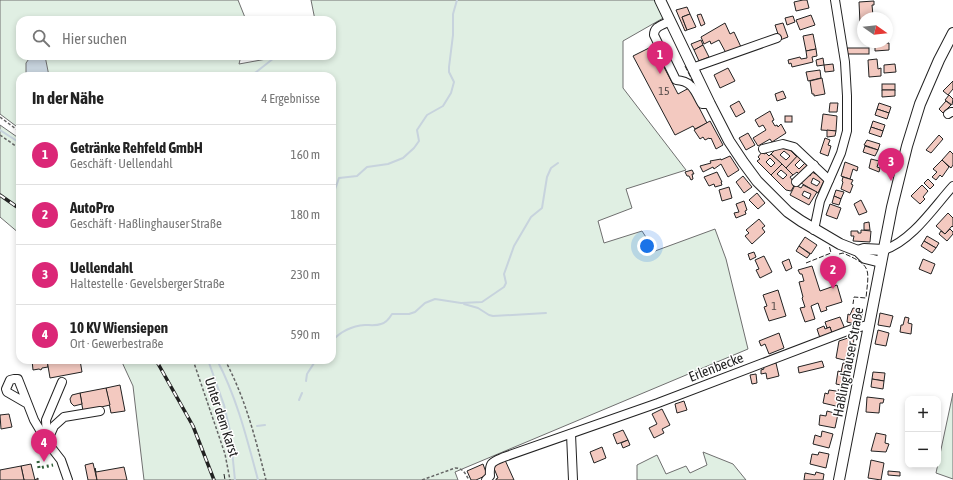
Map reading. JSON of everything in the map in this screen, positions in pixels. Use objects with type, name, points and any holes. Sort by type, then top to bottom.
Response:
[{"type":"main road","points":[[660,0],[729,141],[757,182],[788,212],[814,230],[840,244],[858,251],[865,258],[882,262]]},
{"type":"main road","name":"Haßlinghauser Straße","points":[[839,480],[884,250],[907,146],[916,116],[939,60],[953,32]]},
{"type":"main road","points":[[858,251],[864,249],[884,250]]},
{"type":"street","points":[[814,230],[820,201],[846,140],[847,123],[845,62],[835,0]]},
{"type":"street","points":[[670,21],[657,27],[654,31],[654,35],[676,80],[684,81],[692,86],[702,104],[710,104]]},
{"type":"street","points":[[692,68],[777,38]]},
{"type":"street","points":[[763,149],[778,144],[788,145],[801,153],[830,180]]},
{"type":"street","points":[[796,182],[814,165]]},
{"type":"street","points":[[884,250],[904,239],[953,186]]},
{"type":"street","name":"Erlenbecke","points":[[486,480],[490,476],[489,467],[491,463],[504,457],[571,434],[855,328],[869,325]]},
{"type":"street","points":[[47,442],[46,420],[62,382]]},
{"type":"street","points":[[26,403],[47,442],[61,460],[68,480]]},
{"type":"street","points":[[47,442],[54,426],[64,417],[100,411]]},
{"type":"street","points":[[571,434],[573,480]]},
{"type":"path","points":[[0,117],[16,129]]},
{"type":"path","points":[[0,135],[16,146]]},
{"type":"path","name":"Unter dem Karst","points":[[194,364],[225,454],[230,480]]},
{"type":"path","points":[[227,364],[236,381],[251,421],[266,480]]},
{"type":"path","points":[[422,480],[454,468],[459,468],[464,471],[469,480]]},
{"type":"green space","points":[[0,0],[238,0],[244,16],[16,16],[16,60],[240,60],[239,64],[261,60],[336,60],[336,16],[314,16],[311,0],[657,0],[665,17],[623,41],[623,88],[686,170],[626,189],[632,208],[598,221],[604,243],[642,231],[655,251],[715,229],[726,259],[748,349],[455,472],[458,480],[144,480],[133,386],[123,364],[336,364],[336,72],[16,72],[16,126],[0,114]]},
{"type":"green space","points":[[0,125],[16,136],[16,231],[0,217]]},
{"type":"green space","points":[[953,393],[953,479],[936,473],[937,468],[941,468],[941,449]]},
{"type":"green space","points":[[703,452],[733,464],[746,480],[637,480],[637,465],[657,455],[666,474],[686,466],[690,473],[707,465]]},
{"type":"shaded area","points":[[28,60],[46,60],[48,72],[26,72],[26,63]]},
{"type":"building","points":[[807,0],[809,8],[796,11],[794,2]]},
{"type":"building","points":[[874,1],[874,5],[872,5],[873,12],[859,12],[859,2]]},
{"type":"building","points":[[687,7],[690,14],[682,17],[687,30],[685,31],[676,10]]},
{"type":"building","points":[[690,14],[696,27],[687,30],[682,17]]},
{"type":"building","points":[[701,14],[705,24],[701,26],[697,15]]},
{"type":"building","points":[[811,15],[815,25],[800,30],[796,20]]},
{"type":"building","points":[[793,16],[795,22],[787,25],[785,18]]},
{"type":"building","points":[[725,23],[730,34],[734,32],[741,47],[726,53],[719,40],[711,44],[710,41],[704,44],[701,37]]},
{"type":"building","points":[[783,23],[788,37],[780,40],[775,25]]},
{"type":"building","points":[[813,34],[816,49],[806,51],[803,36]]},
{"type":"building","points":[[701,40],[703,45],[694,50],[691,44]]},
{"type":"building","points":[[703,45],[709,57],[699,61],[694,50]]},
{"type":"building","points":[[653,46],[678,94],[689,88],[707,123],[695,129],[693,126],[675,135],[633,56]]},
{"type":"building","points":[[847,48],[869,48],[869,54],[847,54]]},
{"type":"building","points":[[875,48],[889,48],[889,50],[875,51]]},
{"type":"building","points":[[816,49],[817,56],[812,57],[813,62],[792,67],[791,63],[789,64],[788,60],[800,57],[801,59],[807,58],[806,51]]},
{"type":"building","points":[[823,58],[824,65],[817,66],[816,60]]},
{"type":"building","points":[[877,59],[878,69],[881,68],[881,76],[869,77],[868,60]]},
{"type":"building","points":[[833,64],[834,71],[825,72],[824,65]]},
{"type":"building","points":[[895,64],[896,72],[884,73],[884,65]]},
{"type":"building","points":[[728,68],[735,81],[720,88],[714,75]]},
{"type":"building","points":[[820,70],[821,78],[808,81],[806,72]]},
{"type":"building","points":[[822,78],[825,94],[814,96],[814,94],[812,94],[810,81]]},
{"type":"building","points":[[953,81],[953,89],[948,95],[943,91]]},
{"type":"building","points":[[882,84],[895,84],[895,90],[882,90]]},
{"type":"building","points":[[882,90],[895,90],[895,96],[882,97]]},
{"type":"building","points":[[783,91],[786,98],[777,101],[775,94]]},
{"type":"building","points":[[949,95],[953,99],[952,105],[945,100]]},
{"type":"building","points":[[739,101],[745,112],[736,117],[730,106]]},
{"type":"building","points":[[946,101],[951,105],[943,113],[939,109]]},
{"type":"building","points":[[830,103],[838,103],[837,112],[829,112]]},
{"type":"building","points":[[879,103],[891,107],[889,113],[877,109]]},
{"type":"building","points":[[877,109],[889,113],[887,119],[875,115]]},
{"type":"building","points":[[770,111],[774,120],[772,121],[775,126],[777,125],[778,127],[781,124],[786,133],[772,142],[770,139],[758,146],[753,138],[766,130],[763,125],[759,127],[755,120]]},
{"type":"building","points":[[823,114],[837,116],[836,131],[821,130]]},
{"type":"building","points":[[785,116],[792,116],[792,122],[785,122]]},
{"type":"building","points":[[710,121],[723,145],[716,149],[711,138],[705,140],[703,137],[700,139],[694,130]]},
{"type":"building","points":[[873,121],[885,125],[883,131],[871,127]]},
{"type":"building","points":[[871,127],[883,131],[881,137],[869,133]]},
{"type":"building","points":[[827,130],[836,131],[835,136],[827,137]]},
{"type":"building","points":[[748,133],[755,145],[746,150],[739,138]]},
{"type":"building","points":[[939,135],[943,139],[931,153],[926,150]]},
{"type":"building","points":[[825,138],[830,140],[828,145],[831,146],[828,156],[820,153]]},
{"type":"building","points":[[867,140],[880,144],[878,150],[864,145]]},
{"type":"building","points":[[779,146],[783,149],[786,146],[797,157],[786,168],[771,154]],"holes":[[[784,151],[790,156],[786,160],[780,155]]]},
{"type":"building","points":[[865,146],[878,150],[875,156],[863,152]]},
{"type":"building","points":[[950,151],[953,154],[953,165],[951,168],[942,160]]},
{"type":"building","points":[[762,152],[769,156],[771,154],[782,164],[771,175],[757,161],[760,159],[758,157]],"holes":[[[770,158],[775,163],[771,167],[766,162]]]},
{"type":"building","points":[[800,153],[803,157],[795,165],[799,169],[807,161],[810,164],[800,175],[797,172],[793,175],[786,168]]},
{"type":"building","points":[[730,156],[739,170],[728,177],[721,164],[714,169],[713,167],[703,172],[700,166],[711,163],[710,161],[721,160]]},
{"type":"building","points":[[871,159],[879,161],[877,167],[880,168],[879,172],[869,168]]},
{"type":"building","points":[[942,160],[949,167],[942,177],[940,175],[936,180],[932,177],[937,172],[933,169]]},
{"type":"building","points":[[845,162],[858,167],[857,171],[853,169],[850,179],[841,176]]},
{"type":"building","points":[[782,164],[793,175],[790,177],[795,184],[791,191],[786,190],[771,175]],"holes":[[[781,170],[787,175],[783,179],[777,174]]]},
{"type":"building","points":[[692,170],[694,174],[692,174],[693,179],[691,180],[685,172]]},
{"type":"building","points":[[717,172],[722,185],[715,187],[714,184],[709,186],[704,177]]},
{"type":"building","points":[[812,172],[825,179],[818,193],[801,183],[806,173],[810,176]],"holes":[[[813,178],[820,182],[817,186],[811,183]]]},
{"type":"building","points":[[743,176],[752,187],[744,193],[736,182]]},
{"type":"building","points":[[843,177],[853,180],[850,193],[841,189]]},
{"type":"building","points":[[928,179],[934,185],[930,189],[924,183]]},
{"type":"building","points":[[795,185],[801,188],[803,185],[817,192],[809,205],[790,195]],"holes":[[[804,191],[811,194],[809,199],[802,195]]]},
{"type":"building","points":[[922,185],[928,191],[923,197],[925,199],[920,204],[911,196]]},
{"type":"building","points":[[729,187],[732,198],[722,201],[719,190]]},
{"type":"building","points":[[836,190],[844,192],[841,199],[834,196]]},
{"type":"building","points":[[757,193],[765,203],[758,209],[749,200]]},
{"type":"building","points":[[834,196],[841,199],[839,205],[832,203]]},
{"type":"building","points":[[861,200],[867,212],[859,215],[854,204]]},
{"type":"building","points":[[744,201],[747,210],[745,211],[746,214],[736,218],[734,213],[739,212],[736,204]]},
{"type":"building","points":[[830,204],[841,208],[837,219],[826,215]]},
{"type":"building","points":[[948,213],[953,218],[953,227],[952,226],[945,234],[936,226]]},
{"type":"building","points":[[759,219],[765,226],[762,228],[765,232],[752,244],[745,236],[749,233],[746,230]]},
{"type":"building","points":[[869,222],[870,230],[864,230],[864,223]]},
{"type":"building","points":[[950,229],[953,234],[947,241],[939,234],[941,231],[945,234]]},
{"type":"building","points":[[861,230],[871,231],[870,242],[853,241],[854,236],[851,236],[851,231],[858,231],[858,233],[861,233]]},
{"type":"building","points":[[927,236],[939,243],[936,248],[924,241]]},
{"type":"building","points":[[805,237],[817,245],[811,254],[799,246]]},
{"type":"building","points":[[924,241],[936,248],[932,253],[921,246]]},
{"type":"building","points":[[799,246],[810,254],[807,258],[796,251]]},
{"type":"building","points":[[754,252],[756,257],[750,260],[748,254]]},
{"type":"building","points":[[764,256],[772,272],[760,278],[756,270],[759,269],[755,260]]},
{"type":"building","points":[[789,259],[792,268],[786,271],[782,262]]},
{"type":"building","points":[[923,259],[935,264],[931,274],[919,269]]},
{"type":"building","points":[[812,266],[820,291],[837,285],[842,302],[826,307],[827,310],[821,312],[818,303],[811,306],[815,319],[805,322],[800,308],[805,307],[799,282],[804,281],[802,274],[800,274],[798,270]]},
{"type":"building","points":[[778,290],[786,316],[769,321],[764,307],[767,306],[763,295]]},
{"type":"building","points":[[853,308],[863,310],[861,321],[859,323],[856,322],[855,324],[847,322],[848,314],[850,315]]},
{"type":"building","points":[[880,313],[893,316],[890,327],[878,325]]},
{"type":"building","points":[[840,317],[845,329],[832,334],[830,327],[827,328],[825,322]]},
{"type":"building","points":[[905,317],[909,318],[908,323],[912,324],[911,334],[900,332],[901,325],[903,325]]},
{"type":"building","points":[[824,326],[825,329],[830,327],[832,333],[820,338],[817,329]]},
{"type":"building","points":[[878,330],[889,333],[886,346],[875,344]]},
{"type":"building","points":[[779,333],[784,348],[769,354],[765,344],[761,346],[759,341]]},
{"type":"building","points":[[848,338],[854,339],[851,358],[844,360],[836,358],[839,341]]},
{"type":"building","points":[[822,361],[824,367],[799,373],[798,367]]},
{"type":"building","points":[[776,363],[779,376],[767,379],[766,373],[761,374],[761,370],[764,369],[763,366]]},
{"type":"building","points":[[843,363],[850,364],[848,373],[841,372]]},
{"type":"building","points":[[32,364],[48,364],[48,367],[42,368],[41,370],[33,370]]},
{"type":"building","points":[[48,364],[81,364],[82,372],[50,378]]},
{"type":"building","points":[[838,371],[848,374],[846,386],[836,384]]},
{"type":"building","points":[[873,372],[885,373],[884,381],[872,379]]},
{"type":"building","points":[[756,374],[757,383],[752,384],[750,375]]},
{"type":"building","points":[[872,379],[884,381],[883,389],[871,387]]},
{"type":"building","points":[[120,385],[125,411],[111,413],[106,388]]},
{"type":"building","points":[[106,388],[110,405],[83,411],[80,393]]},
{"type":"building","points":[[829,390],[843,392],[840,407],[823,403],[825,393],[828,394]]},
{"type":"building","points":[[80,393],[82,404],[74,406],[70,399],[72,395]]},
{"type":"building","points":[[867,397],[884,399],[883,403],[880,403],[879,413],[866,412]]},
{"type":"building","points":[[684,401],[687,410],[677,413],[675,404]]},
{"type":"building","points":[[662,409],[670,425],[662,429],[664,433],[654,438],[649,428],[657,424],[652,414]]},
{"type":"building","points":[[827,411],[838,414],[835,428],[819,425],[820,415],[826,416]]},
{"type":"building","points":[[9,414],[12,427],[1,429],[0,415]]},
{"type":"building","points":[[623,430],[628,440],[617,444],[613,434]]},
{"type":"building","points":[[822,431],[833,434],[829,448],[813,444],[815,435],[821,437]]},
{"type":"building","points":[[876,433],[886,435],[885,443],[889,444],[886,452],[871,451]]},
{"type":"building","points":[[628,440],[630,445],[623,448],[621,443]]},
{"type":"building","points":[[602,447],[606,458],[594,463],[590,452]]},
{"type":"building","points":[[819,452],[829,454],[826,468],[810,464],[812,454],[818,455]]},
{"type":"building","points":[[505,460],[514,480],[496,480],[498,478],[493,466]]},
{"type":"building","points":[[871,460],[884,463],[881,480],[868,478]]},
{"type":"building","points":[[93,463],[97,480],[88,480],[85,465]]},
{"type":"building","points":[[31,464],[35,480],[24,480],[21,466]]},
{"type":"building","points":[[483,464],[487,475],[476,480],[471,480],[467,471]]},
{"type":"building","points":[[21,466],[24,480],[0,480],[0,470]]},
{"type":"building","points":[[124,467],[127,480],[97,480],[95,468],[96,472]]},
{"type":"building","points":[[888,471],[900,472],[900,476],[888,475]]},
{"type":"building","points":[[816,472],[824,474],[823,480],[804,480],[805,473],[815,475]]},
{"type":"waterway","points":[[336,187],[339,178],[357,176],[367,167],[388,164],[403,158],[419,141],[417,130],[427,115],[443,106],[451,93],[454,82],[449,72],[449,67],[453,35],[453,14],[457,0]]},
{"type":"waterway","points":[[256,72],[271,60]]},
{"type":"waterway","points":[[0,130],[16,140]]},
{"type":"waterway","points":[[336,337],[351,328],[365,325],[379,325],[387,320],[392,314],[409,314],[415,312],[425,303],[435,299],[461,303],[482,302],[504,287],[506,283],[504,274],[514,246],[531,217],[542,208],[547,177],[551,168],[558,163]]},
{"type":"waterway","points":[[464,304],[478,308],[493,316],[546,313]]},
{"type":"waterway","points":[[209,364],[224,405],[230,431],[235,480]]},
{"type":"waterway","points":[[219,364],[236,404],[258,480]]},
{"type":"waterway","points":[[306,381],[307,374],[313,364]]},
{"type":"waterway","points":[[299,400],[302,393]]},
{"type":"waterway","points":[[257,426],[265,425]]},
{"type":"railway","points":[[0,195],[16,206]]},
{"type":"railway","points":[[158,364],[193,426],[214,480]]},
{"type":"hedge","points":[[38,461],[39,468],[53,465]]},
{"type":"fence","points":[[685,66],[694,84]]},
{"type":"fence","points":[[806,263],[831,253],[829,245]]},
{"type":"fence","points":[[839,254],[843,253],[859,261],[864,265],[868,274],[866,298],[854,297],[853,304]]},
{"type":"fence","points":[[224,474],[225,480]]},
{"type":"place","name":"Getränke Rehfeld GmbH","points":[[660,74]]},
{"type":"place","name":"Uellendahl","points":[[891,181]]},
{"type":"place","name":"AutoPro","points":[[833,289]]},
{"type":"place","name":"10 KV Wiensiepen","points":[[44,462]]}]
